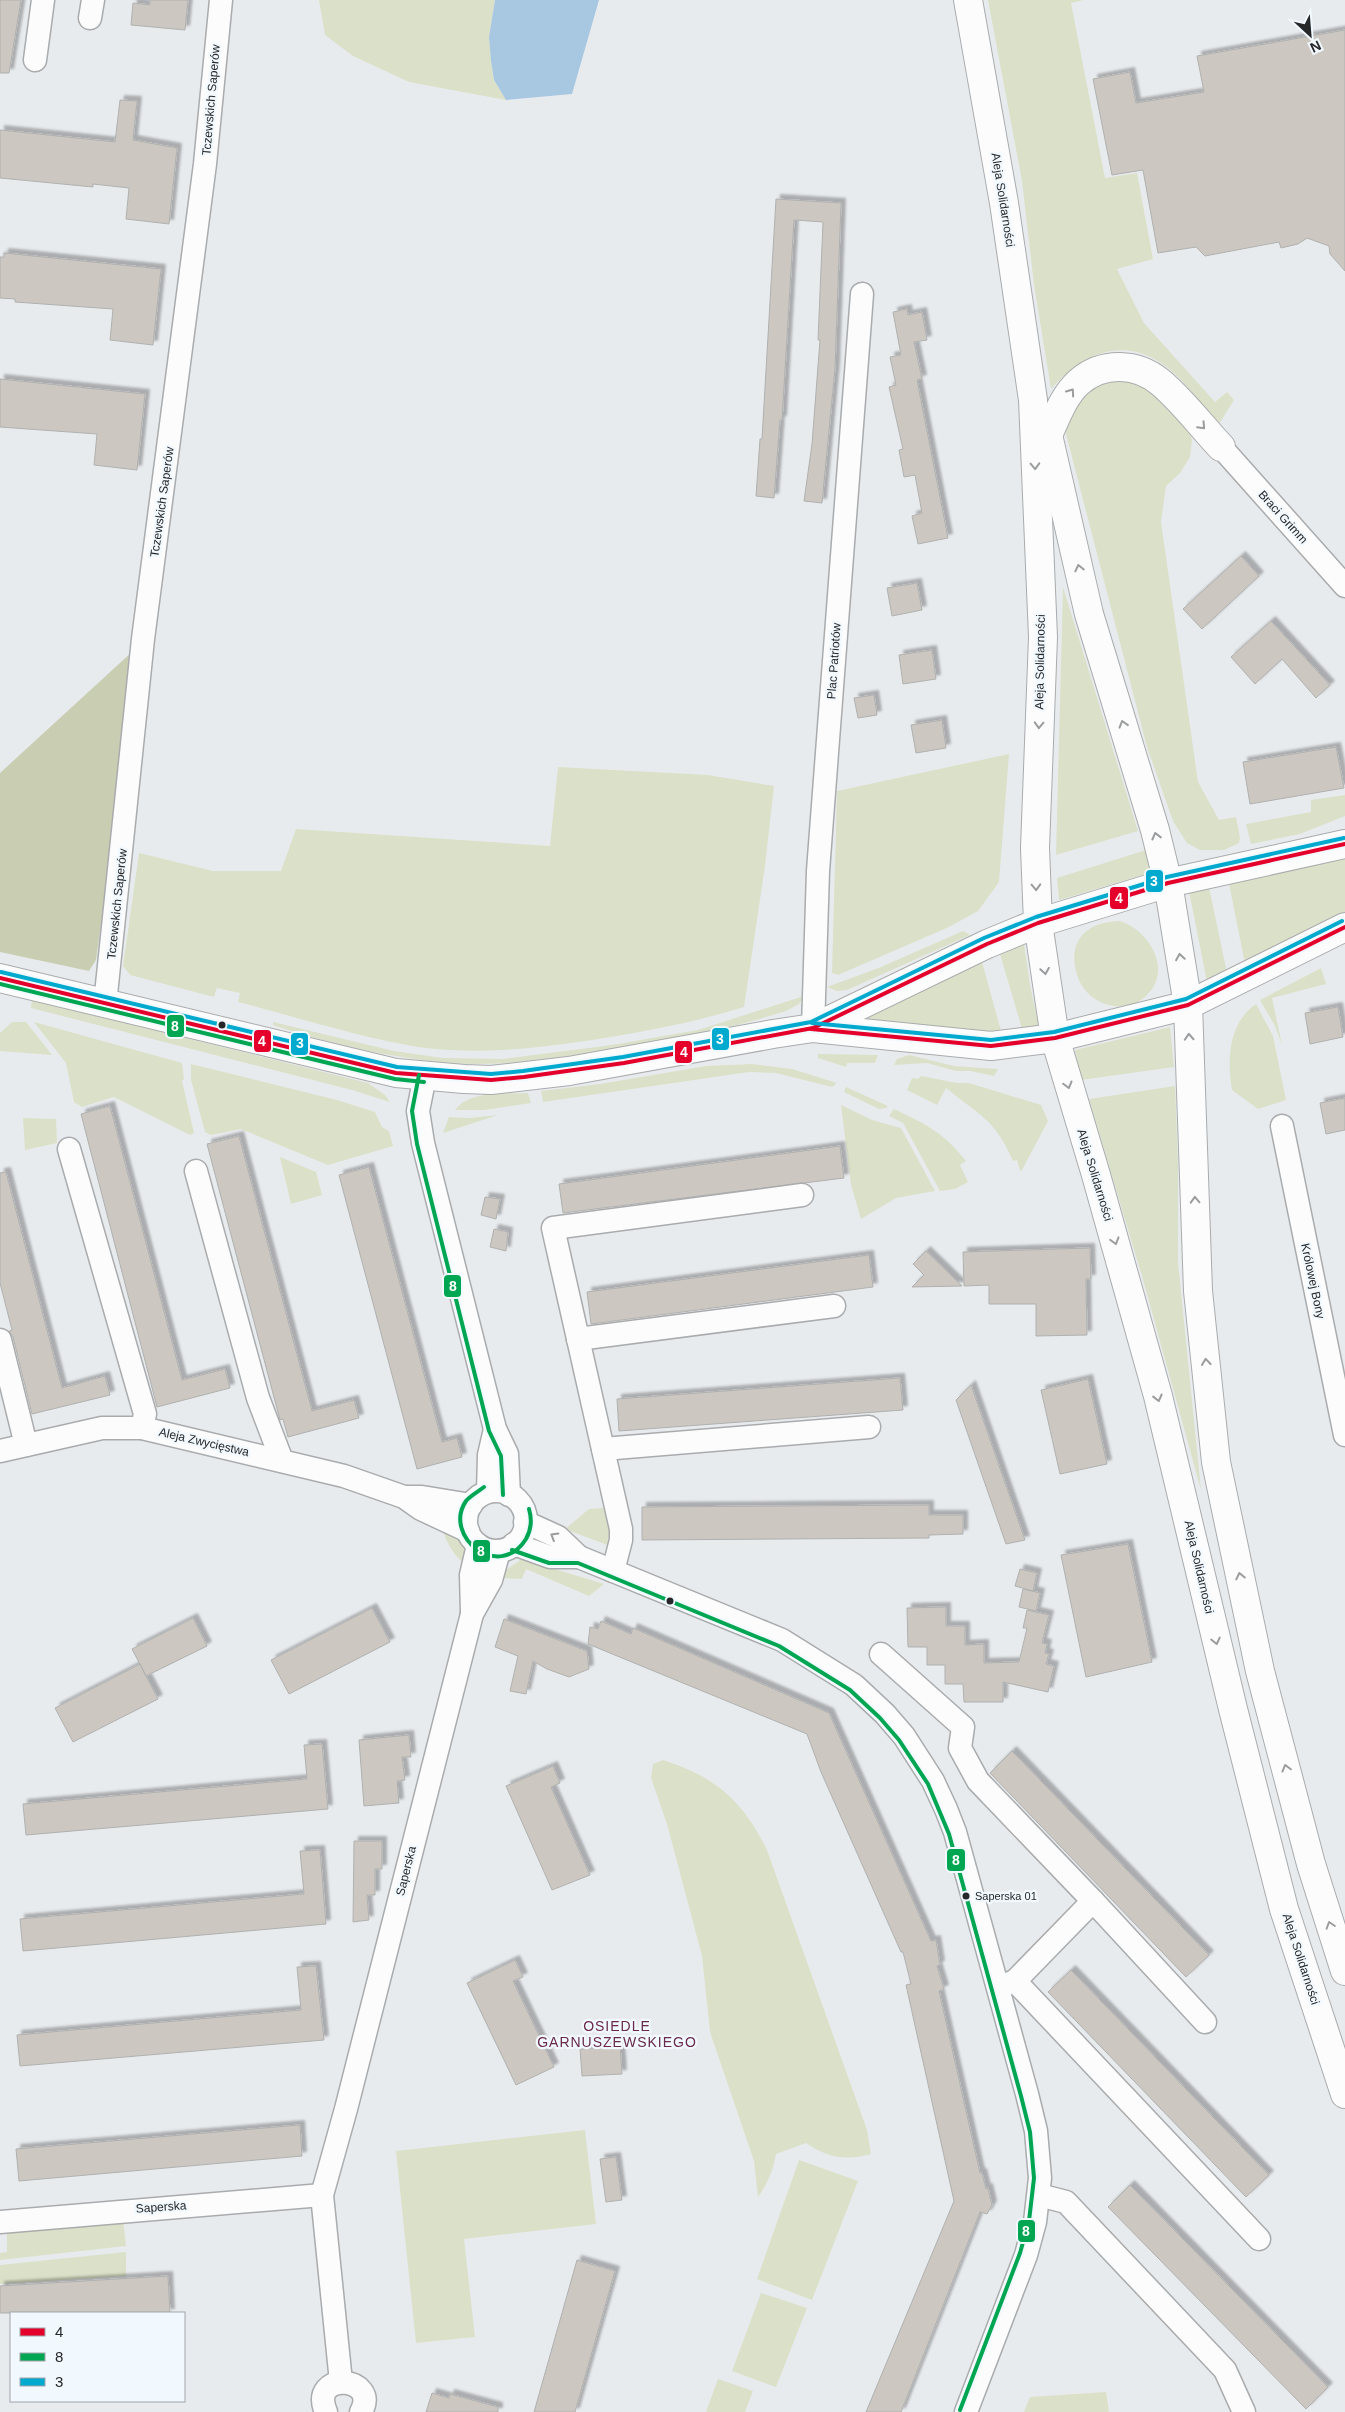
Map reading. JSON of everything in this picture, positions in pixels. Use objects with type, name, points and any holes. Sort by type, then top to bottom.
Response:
[{"type":"main road","name":"Aleja Solidarności","points":[[968,0],[1004,203],[1033,400],[1043,636],[1035,848],[1038,923],[1055,1038],[1096,1175],[1158,1396],[1230,1700],[1284,1909],[1345,2094]]},
{"type":"main road","points":[[1048,435],[1062,406],[1078,383],[1088,375],[1122,366],[1139,369],[1160,382],[1221,447]]},
{"type":"main road","name":"Aleja Solidarności","points":[[1033,400],[1048,435],[1090,614],[1155,830],[1168,883],[1188,1005]]},
{"type":"main road","points":[[813,1028],[987,944],[1038,923],[1168,883],[1345,844]]},
{"type":"main road","points":[[0,978],[396,1073],[491,1080],[535,1076],[624,1063],[813,1028],[991,1046],[1055,1038],[1188,1005],[1345,927]]},
{"type":"main road","points":[[1188,1005],[1198,1291],[1216,1462],[1260,1671],[1311,1864],[1345,1971]]},
{"type":"street","points":[[35,60],[43,0]]},
{"type":"street","name":"Tczewskich Saperów","points":[[105,1004],[143,639],[206,164],[221,0]]},
{"type":"street","name":"Plac Patriotów","points":[[813,1028],[818,862],[862,294]]},
{"type":"street","name":"Braci Grimm","points":[[1221,447],[1345,586]]},
{"type":"street","points":[[425,1076],[418,1111],[423,1143],[496,1429],[489,1455],[489,1497]]},
{"type":"street","name":"Królowej Bony","points":[[1282,1126],[1345,1435]]},
{"type":"street","points":[[69,1149],[145,1414],[142,1428]]},
{"type":"street","points":[[196,1171],[258,1398],[282,1461]]},
{"type":"street","points":[[613,1571],[622,1529],[553,1228],[802,1195]]},
{"type":"street","points":[[578,1339],[834,1306]]},
{"type":"street","points":[[0,1340],[26,1445]]},
{"type":"street","points":[[603,1449],[869,1427]]},
{"type":"street","name":"Aleja Zwycięstwa","points":[[0,1451],[102,1428],[142,1428],[344,1476],[404,1498],[421,1509],[490,1543],[550,1557],[579,1557]]},
{"type":"street","points":[[489,1497],[521,1505],[526,1522],[520,1538],[490,1543],[467,1515],[489,1497]]},
{"type":"street","name":"Aleja Zwycięstwa","points":[[404,1498],[489,1497]]},
{"type":"street","points":[[526,1522],[558,1537],[579,1557],[782,1640],[854,1685],[885,1714],[923,1763],[946,1809],[1006,1984],[1036,2132],[1040,2178],[1035,2222],[1023,2264],[966,2412]]},
{"type":"street","name":"Saperska","points":[[341,2382],[322,2195],[346,2109],[472,1614],[491,1580],[490,1543]]},
{"type":"street","points":[[889,1661],[963,1727],[960,1748],[978,1781],[1205,2022]]},
{"type":"street","points":[[1006,1984],[1093,1901]]},
{"type":"street","points":[[1006,1984],[1259,2239]]},
{"type":"street","name":"Saperska","points":[[0,2222],[322,2195]]},
{"type":"street","points":[[1039,2196],[1066,2202],[1225,2370],[1244,2412]]},
{"type":"street","points":[[326,2412],[323,2403],[324,2395],[328,2388],[341,2382],[350,2382],[362,2393],[364,2401],[360,2412]]},
{"type":"green space","points":[[319,0],[495,0],[489,37],[491,61],[494,80],[506,100],[409,82],[353,56],[325,35]]},
{"type":"green space","points":[[988,0],[1084,0],[1071,3],[1105,178],[1137,173],[1153,259],[1117,269],[1144,323],[1215,402],[1227,392],[1234,400],[1219,424],[1174,373],[1158,361],[1141,353],[1125,350],[1109,351],[1094,356],[1079,364],[1051,389],[1034,285],[1022,181]]},
{"type":"green space","points":[[1102,380],[1142,380],[1188,425],[1192,440],[1190,457],[1180,473],[1166,486],[1161,522],[1198,782],[1219,820],[1236,817],[1240,838],[1239,843],[1224,850],[1200,850],[1187,843],[1173,821],[1147,747],[1065,430],[1076,399]]},
{"type":"green space","points":[[1063,587],[1138,831],[1056,855]]},
{"type":"green space","points":[[133,651],[96,960],[89,971],[0,952],[0,773]]},
{"type":"green space","points":[[1009,754],[999,882],[978,911],[949,927],[838,975],[832,973],[837,791]]},
{"type":"green space","points":[[558,767],[708,775],[774,786],[765,866],[744,1007],[678,1024],[587,1041],[515,1049],[442,1050],[372,1038],[238,1002],[240,993],[217,988],[214,997],[130,975],[123,966],[139,853],[213,871],[281,871],[296,829],[550,846]]},
{"type":"green space","points":[[1345,795],[1345,816],[1300,834],[1251,844],[1246,824],[1311,812],[1311,800]]},
{"type":"green space","points":[[1146,850],[1153,872],[1059,900],[1057,878]]},
{"type":"green space","points":[[1345,859],[1345,913],[1245,964],[1229,884]]},
{"type":"green space","points":[[1209,887],[1227,973],[1207,982],[1189,891]]},
{"type":"green space","points":[[1119,921],[1130,925],[1148,942],[1158,963],[1158,975],[1154,986],[1146,996],[1137,1002],[1118,1006],[1108,1005],[1099,1001],[1084,989],[1075,967],[1074,956],[1080,938],[1087,931],[1106,922]]},
{"type":"green space","points":[[963,931],[970,935],[847,990],[837,991],[827,987],[881,967]]},
{"type":"green space","points":[[1024,944],[1039,1027],[1022,1029],[1000,954]]},
{"type":"green space","points":[[982,962],[1001,1031],[930,1030],[846,1020]]},
{"type":"green space","points":[[1321,968],[1326,984],[1272,998],[1282,1045],[1275,1026],[1260,1000]]},
{"type":"green space","points":[[804,996],[799,1004],[786,1011],[714,1030],[666,1040],[548,1059],[500,1063],[445,1063],[395,1056],[344,1046],[273,1025],[273,1022],[394,1051],[443,1058],[503,1059],[612,1045],[698,1030]]},
{"type":"green space","points":[[32,1000],[368,1083],[385,1095],[390,1102],[352,1090],[31,1008]]},
{"type":"green space","points":[[1256,1004],[1273,1036],[1286,1100],[1258,1109],[1232,1090],[1230,1078],[1230,1055],[1235,1032],[1240,1021]]},
{"type":"green space","points":[[12,1022],[26,1022],[52,1055],[0,1051],[0,1033]]},
{"type":"green space","points":[[34,1022],[182,1063],[184,1079],[182,1081],[194,1133],[190,1135],[114,1097],[82,1107],[74,1102],[66,1063]]},
{"type":"green space","points":[[1170,1027],[1174,1067],[1081,1080],[1075,1050]]},
{"type":"green space","points":[[818,1054],[878,1055],[875,1063],[847,1063],[846,1067],[818,1058]]},
{"type":"green space","points":[[909,1055],[954,1066],[998,1069],[994,1076],[970,1071],[956,1071],[927,1063],[894,1065],[897,1059]]},
{"type":"green space","points":[[191,1064],[337,1100],[375,1112],[382,1127],[389,1131],[393,1146],[328,1165],[241,1129],[211,1135],[205,1132],[191,1080]]},
{"type":"green space","points":[[752,1064],[792,1069],[837,1083],[832,1087],[776,1073],[749,1072],[543,1102],[541,1091],[600,1084],[706,1066]]},
{"type":"green space","points":[[921,1076],[957,1083],[969,1083],[1041,1105],[1048,1121],[1022,1170],[1020,1171],[1017,1160],[1013,1161],[993,1127],[946,1088],[937,1105],[907,1090],[912,1078],[918,1079]]},
{"type":"green space","points":[[1175,1086],[1178,1164],[1178,1262],[1201,1490],[1142,1276],[1089,1099]]},
{"type":"green space","points":[[846,1087],[888,1106],[879,1109],[844,1092]]},
{"type":"green space","points":[[528,1093],[531,1103],[484,1110],[455,1110],[470,1099],[479,1096]]},
{"type":"green space","points":[[841,1105],[872,1120],[901,1128],[935,1191],[896,1198],[861,1219],[851,1185]]},
{"type":"green space","points":[[894,1109],[934,1130],[950,1143],[966,1161],[960,1165],[968,1182],[955,1189],[940,1191],[903,1123],[889,1116]]},
{"type":"green space","points":[[498,1115],[443,1133],[449,1117],[470,1118]]},
{"type":"green space","points":[[23,1118],[56,1119],[57,1143],[25,1150]]},
{"type":"green space","points":[[280,1157],[316,1172],[322,1195],[291,1204]]},
{"type":"green space","points":[[602,1508],[609,1510],[613,1521],[610,1546],[565,1529],[589,1509]]},
{"type":"green space","points":[[443,1526],[461,1541],[466,1552],[467,1565],[458,1558],[451,1548],[443,1531]]},
{"type":"green space","points":[[522,1559],[604,1584],[589,1596],[526,1569],[522,1579],[501,1578],[503,1572]]},
{"type":"green space","points":[[663,1760],[698,1774],[713,1783],[738,1804],[758,1833],[767,1850],[867,2130],[871,2154],[845,2158],[837,2157],[822,2152],[806,2143],[776,2154],[770,2177],[758,2197],[754,2161],[710,2032],[702,1956],[667,1824],[651,1778],[653,1764]]},
{"type":"green space","points":[[585,2130],[596,2224],[464,2239],[475,2337],[416,2343],[396,2151]]},
{"type":"green space","points":[[799,2160],[858,2181],[812,2300],[757,2279]]},
{"type":"green space","points":[[123,2219],[126,2246],[0,2260],[0,2253],[7,2252],[7,2229]]},
{"type":"green space","points":[[126,2252],[126,2276],[0,2284],[0,2265]]},
{"type":"green space","points":[[761,2293],[807,2308],[776,2387],[732,2371]]},
{"type":"green space","points":[[718,2379],[753,2391],[745,2412],[706,2412]]},
{"type":"green space","points":[[1106,2392],[1109,2412],[1024,2412],[1030,2397]]},
{"type":"water","points":[[495,0],[599,0],[572,94],[506,100],[494,80],[491,61],[489,37]]},
{"type":"building","points":[[0,0],[21,0],[9,73],[0,73]]},
{"type":"building","points":[[150,0],[188,0],[185,30],[131,25],[133,3],[150,5]]},
{"type":"building","points":[[1345,30],[1345,271],[1330,254],[1329,246],[1307,238],[1298,244],[1281,248],[1279,242],[1205,256],[1196,247],[1158,253],[1143,170],[1112,175],[1093,79],[1130,72],[1136,103],[1204,92],[1197,56]]},
{"type":"building","points":[[120,100],[137,101],[133,140],[177,148],[169,224],[126,219],[129,188],[93,184],[93,187],[0,178],[0,130],[115,142]]},
{"type":"building","points":[[776,199],[841,203],[835,368],[822,503],[804,501],[812,444],[820,340],[818,340],[823,222],[794,220],[782,420],[780,420],[774,498],[756,496],[760,439],[762,439]]},
{"type":"building","points":[[4,253],[161,269],[153,345],[110,340],[113,309],[15,302],[15,299],[0,298],[0,257],[4,257]]},
{"type":"building","points":[[907,309],[908,315],[922,312],[927,340],[914,342],[922,379],[917,380],[948,538],[918,544],[912,516],[922,513],[915,475],[904,477],[899,450],[903,449],[889,387],[896,385],[890,357],[901,355],[893,312]]},
{"type":"building","points":[[0,379],[145,394],[137,470],[94,465],[97,434],[0,427]]},
{"type":"building","points":[[1241,556],[1259,576],[1202,629],[1183,609]]},
{"type":"building","points":[[917,583],[922,610],[892,616],[887,588]]},
{"type":"building","points":[[1271,621],[1330,685],[1316,698],[1282,659],[1255,684],[1231,657]]},
{"type":"building","points":[[932,650],[936,679],[903,684],[899,655]]},
{"type":"building","points":[[874,695],[877,715],[858,718],[854,698]]},
{"type":"building","points":[[942,720],[946,748],[916,753],[911,725]]},
{"type":"building","points":[[1336,747],[1344,788],[1250,804],[1243,762]]},
{"type":"building","points":[[1338,1007],[1343,1037],[1310,1044],[1305,1013]]},
{"type":"building","points":[[1345,1098],[1345,1130],[1326,1134],[1320,1103]]},
{"type":"building","points":[[110,1106],[182,1380],[225,1369],[230,1388],[157,1407],[81,1114]]},
{"type":"building","points":[[239,1136],[312,1411],[354,1400],[359,1418],[288,1437],[283,1419],[280,1420],[207,1144]]},
{"type":"building","points":[[840,1146],[844,1178],[563,1213],[559,1184]]},
{"type":"building","points":[[369,1167],[442,1442],[457,1438],[462,1457],[417,1469],[339,1175]]},
{"type":"building","points":[[6,1172],[62,1388],[105,1376],[110,1395],[32,1414],[13,1337],[9,1331],[12,1330],[0,1283],[0,1173]]},
{"type":"building","points":[[485,1197],[500,1199],[496,1219],[481,1215]]},
{"type":"building","points":[[494,1229],[508,1232],[506,1251],[490,1247]]},
{"type":"building","points":[[1090,1248],[1091,1279],[1086,1279],[1087,1335],[1036,1336],[1036,1304],[989,1304],[989,1285],[964,1286],[963,1252]]},
{"type":"building","points":[[926,1251],[962,1286],[912,1287],[924,1275],[913,1264]]},
{"type":"building","points":[[869,1255],[873,1287],[591,1324],[587,1292]]},
{"type":"building","points":[[900,1378],[903,1410],[619,1431],[617,1399]]},
{"type":"building","points":[[1088,1379],[1107,1464],[1060,1474],[1041,1390]]},
{"type":"building","points":[[971,1385],[1025,1540],[1006,1544],[956,1400]]},
{"type":"building","points":[[929,1505],[929,1515],[963,1515],[963,1534],[929,1535],[929,1538],[642,1540],[642,1507]]},
{"type":"building","points":[[1128,1544],[1152,1662],[1086,1677],[1061,1555]]},
{"type":"building","points":[[1020,1569],[1037,1573],[1033,1591],[1015,1586]]},
{"type":"building","points":[[1023,1589],[1040,1593],[1036,1611],[1019,1607]]},
{"type":"building","points":[[946,1607],[946,1626],[965,1626],[965,1645],[984,1644],[984,1663],[1019,1662],[1027,1628],[1023,1628],[1027,1610],[1049,1615],[1042,1643],[1047,1644],[1045,1653],[1049,1654],[1046,1664],[1054,1666],[1048,1692],[1003,1682],[1003,1702],[964,1702],[963,1684],[945,1684],[945,1665],[927,1665],[927,1647],[908,1647],[907,1608]]},
{"type":"building","points":[[372,1608],[390,1642],[289,1694],[271,1660]]},
{"type":"building","points":[[193,1618],[207,1646],[146,1676],[158,1699],[73,1742],[55,1708],[140,1664],[132,1649]]},
{"type":"building","points":[[504,1619],[587,1651],[589,1669],[569,1677],[547,1669],[533,1661],[526,1694],[510,1691],[518,1656],[495,1647]]},
{"type":"building","points":[[601,1621],[631,1634],[633,1628],[829,1713],[931,1941],[936,1940],[940,1965],[937,1966],[944,1989],[939,1991],[980,2173],[982,2173],[986,2189],[988,2188],[992,2205],[987,2214],[980,2212],[901,2412],[866,2412],[954,2201],[906,1985],[911,1984],[903,1952],[901,1952],[821,1772],[807,1734],[588,1644],[590,1627],[598,1629]]},
{"type":"building","points":[[409,1735],[411,1757],[402,1757],[405,1780],[397,1781],[399,1803],[364,1806],[359,1740]]},
{"type":"building","points":[[322,1744],[328,1809],[26,1835],[23,1804],[307,1779],[304,1745]]},
{"type":"building","points":[[1012,1751],[1209,1955],[1186,1977],[990,1773]]},
{"type":"building","points":[[553,1766],[560,1783],[551,1787],[590,1875],[552,1890],[506,1786]]},
{"type":"building","points":[[354,1841],[382,1841],[382,1869],[375,1869],[375,1895],[367,1895],[369,1920],[353,1922]]},
{"type":"building","points":[[320,1850],[326,1924],[23,1951],[20,1919],[304,1894],[300,1851]]},
{"type":"building","points":[[515,1960],[523,1977],[513,1981],[554,2067],[516,2085],[467,1983]]},
{"type":"building","points":[[316,1966],[324,2040],[20,2066],[17,2035],[301,2010],[297,1967]]},
{"type":"building","points":[[1071,1970],[1269,2175],[1246,2197],[1048,1992]]},
{"type":"building","points":[[620,2046],[622,2074],[582,2076],[580,2049]]},
{"type":"building","points":[[300,2125],[302,2156],[19,2181],[16,2149]]},
{"type":"building","points":[[616,2157],[622,2200],[606,2202],[600,2159]]},
{"type":"building","points":[[1130,2185],[1328,2387],[1306,2409],[1108,2207]]},
{"type":"building","points":[[577,2260],[615,2271],[575,2412],[534,2412]]},
{"type":"building","points":[[168,2276],[170,2312],[0,2313],[0,2286]]},
{"type":"building","points":[[432,2393],[449,2398],[450,2394],[498,2407],[498,2412],[426,2412]]},
{"type":"transit line","name":"3","points":[[1,972],[397,1067],[491,1074],[523,1071],[623,1057],[811,1022],[984,938],[1036,917],[1167,877],[1344,838]]},
{"type":"transit line","name":"4","points":[[0,978],[396,1073],[491,1080],[524,1077],[624,1063],[813,1028],[987,944],[1038,923],[1168,883],[1345,844]]},
{"type":"transit line","name":"3","points":[[812,1023],[991,1040],[1054,1032],[1186,999],[1342,921]]},
{"type":"transit line","name":"4","points":[[811,1029],[991,1046],[1055,1038],[1188,1005],[1345,927]]},
{"type":"transit line","name":"8","points":[[0,984],[395,1079],[424,1082]]},
{"type":"transit line","name":"8","points":[[419,1075],[412,1111],[417,1144],[489,1431],[501,1456],[503,1495]]},
{"type":"transit line","name":"8","points":[[484,1487],[466,1501],[461,1514],[461,1528],[467,1540],[477,1549],[489,1555],[502,1556],[515,1551],[526,1539],[530,1524],[529,1509]]},
{"type":"transit line","name":"8","points":[[512,1550],[549,1563],[578,1563],[779,1646],[850,1690],[880,1718],[899,1740],[928,1784],[949,1834],[1021,2096],[1030,2132],[1034,2178],[1029,2221],[1020,2253],[960,2410]]},
{"type":"place","name":"Saperska 01","points":[[966,1896]]},
{"type":"district","name":"OSIEDLE GARNUSZEWSKIEGO","points":[[617,2034]]}]
